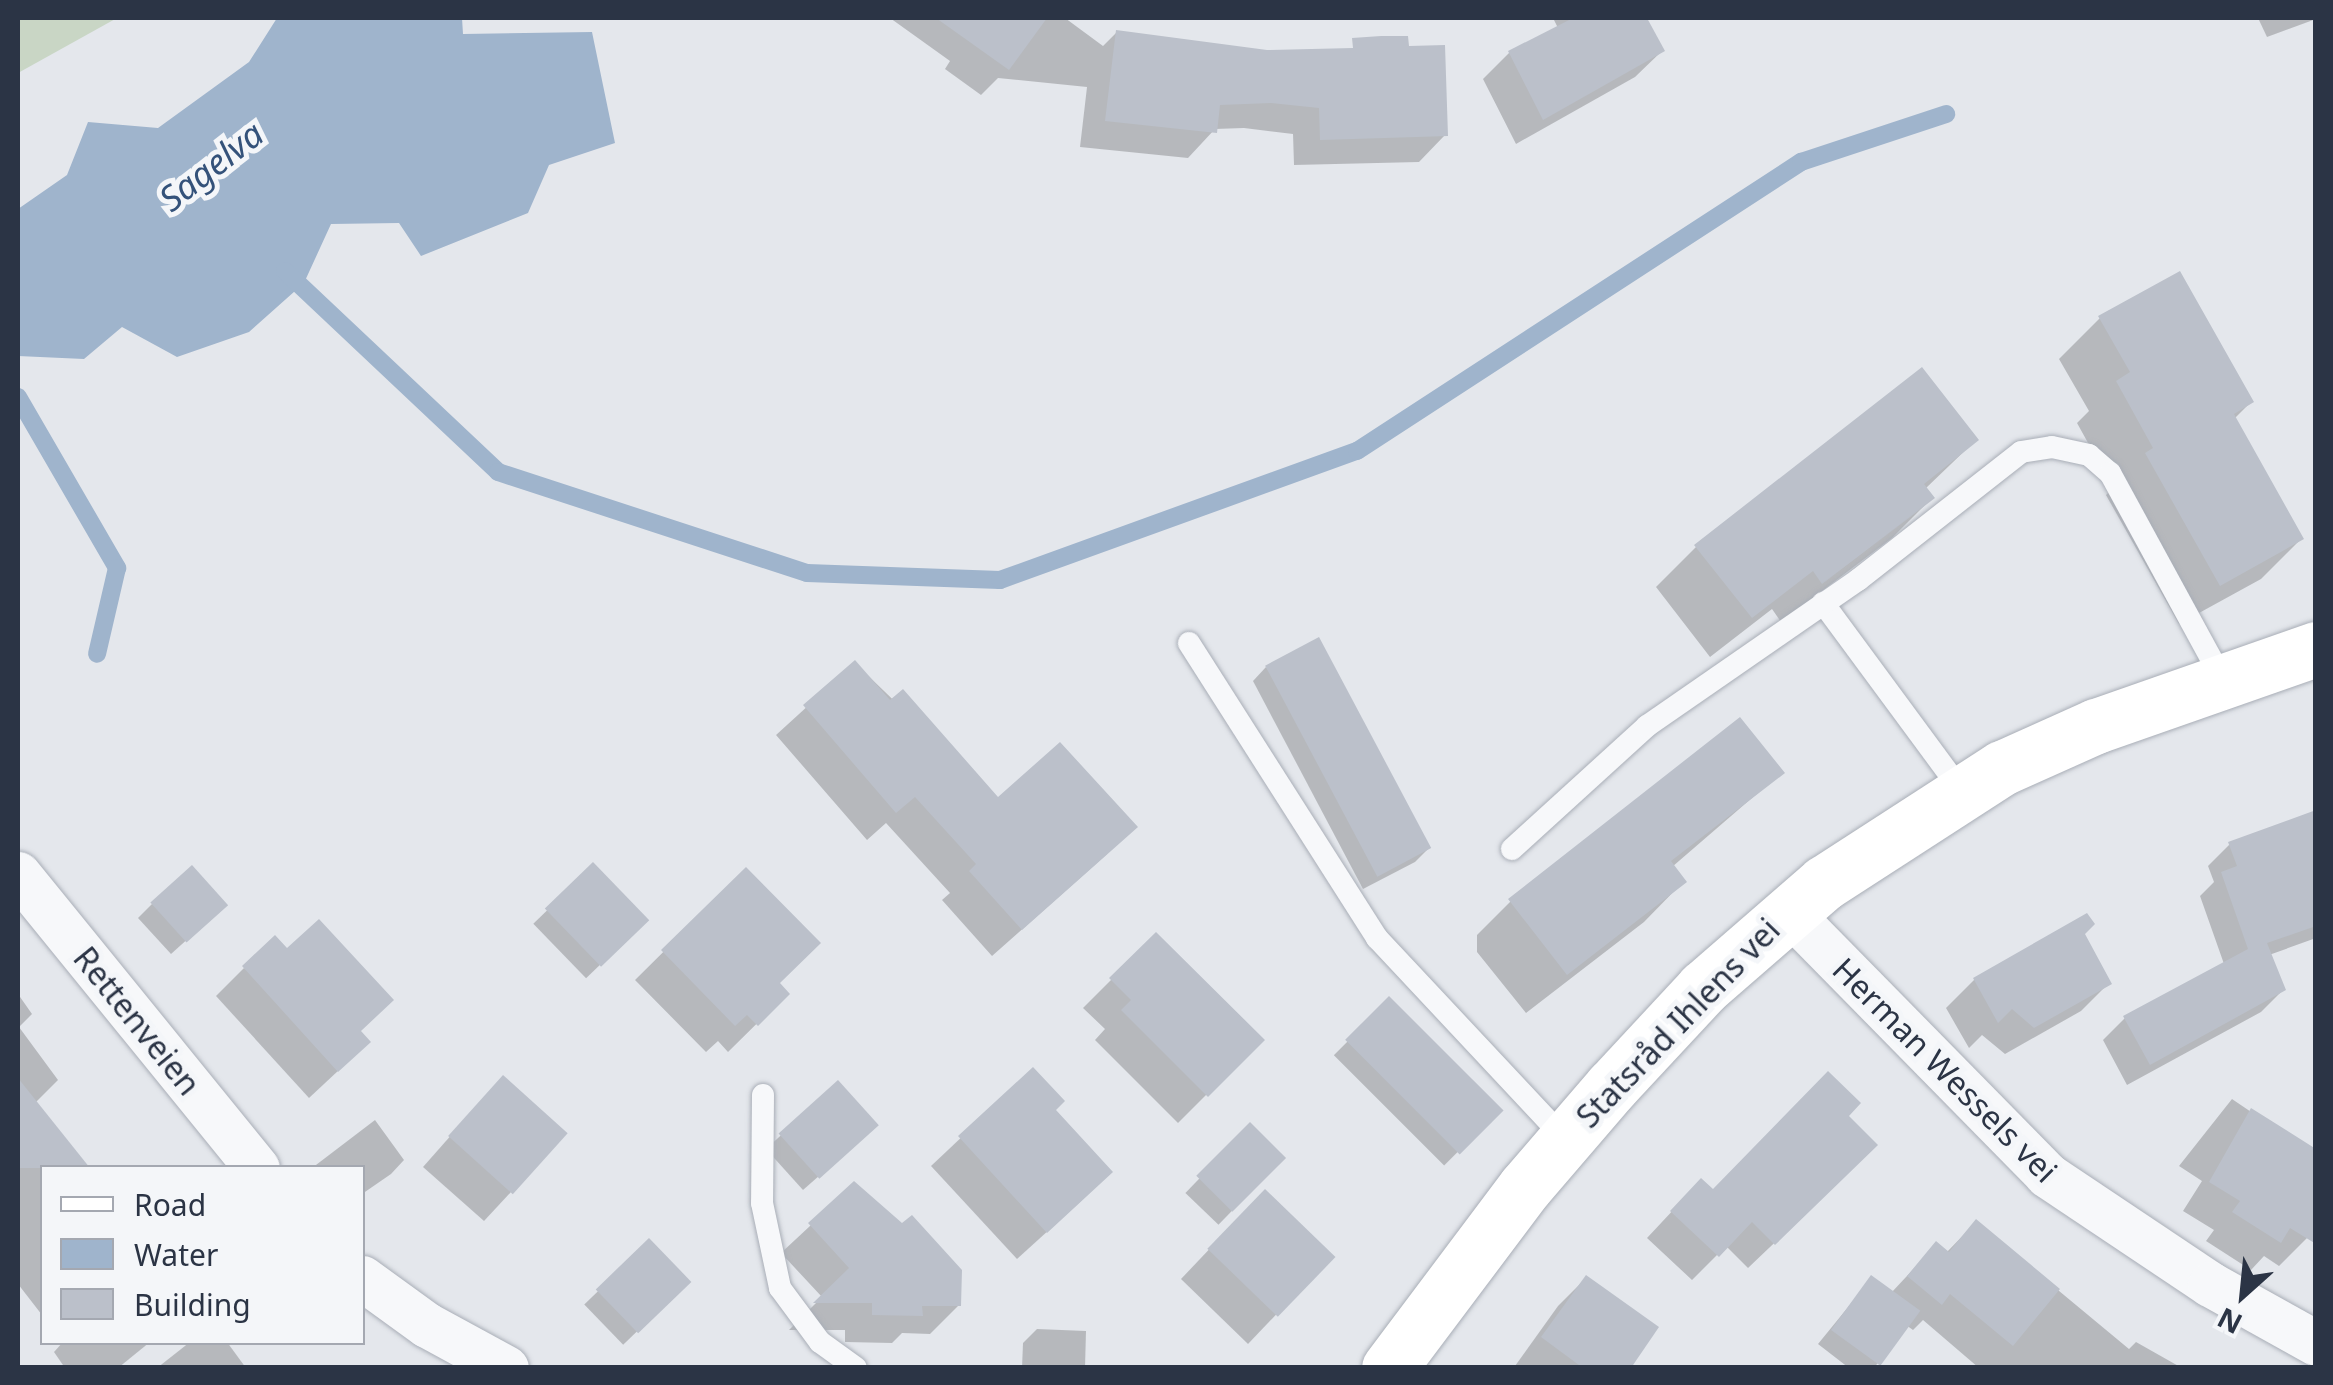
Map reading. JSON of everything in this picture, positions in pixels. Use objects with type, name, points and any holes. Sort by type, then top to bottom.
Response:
[{"type":"street","name":"Statsråd Ihlens vei","points":[[1389,1368],[1565,1139],[1704,988],[1788,911],[1961,790],[2064,740],[2316,649]]},
{"type":"street","name":"Rettenveien","points":[[18,874],[255,1165]]},
{"type":"street","name":"Herman Wessels vei","points":[[1788,911],[2046,1175],[2210,1284],[2316,1344]]},
{"type":"street","points":[[365,1280],[427,1325],[506,1368]]},
{"type":"lane","points":[[1512,848],[1647,726],[1823,603],[2021,452],[2052,447],[2089,455],[2110,473],[2223,680]]},
{"type":"lane","points":[[1823,603],[1961,790]]},
{"type":"lane","points":[[1189,643],[1377,938],[1565,1139]]},
{"type":"lane","points":[[763,1095],[762,1203],[780,1288],[820,1342],[856,1368]]},
{"type":"green space","points":[[18,18],[117,18],[18,73]]},
{"type":"water","name":"Sagelva","points":[[277,18],[462,18],[463,34],[592,32],[615,143],[549,165],[528,213],[421,256],[399,223],[331,224],[304,283],[249,332],[177,357],[122,327],[84,359],[18,356],[18,209],[67,175],[88,122],[158,128],[249,62]]},
{"type":"building","points":[[936,18],[1047,18],[1009,70]]},
{"type":"building","points":[[1573,18],[1647,18],[1665,51],[1543,120],[1508,51]]},
{"type":"building","points":[[1116,30],[1267,50],[1353,48],[1352,38],[1381,36],[1408,36],[1409,46],[1445,45],[1448,136],[1320,140],[1319,108],[1271,103],[1220,105],[1217,133],[1105,121]]},
{"type":"building","points":[[2180,271],[2254,402],[2234,414],[2304,539],[2220,586],[2145,453],[2153,448],[2116,381],[2130,372],[2098,316]]},
{"type":"building","points":[[1922,367],[1979,440],[1924,484],[1935,498],[1822,584],[1813,571],[1752,618],[1694,545]]},
{"type":"building","points":[[1319,637],[1431,848],[1377,877],[1265,666]]},
{"type":"building","points":[[855,660],[890,700],[903,689],[998,797],[1060,742],[1138,827],[1022,930],[969,871],[976,864],[915,797],[896,813],[803,705]]},
{"type":"building","points":[[1740,717],[1785,773],[1671,861],[1687,882],[1567,975],[1508,899]]},
{"type":"building","points":[[2316,810],[2316,926],[2267,943],[2286,990],[2150,1065],[2123,1016],[2248,949],[2221,872],[2237,866],[2228,842]]},
{"type":"building","points":[[593,862],[649,920],[601,967],[545,909]]},
{"type":"building","points":[[192,865],[228,905],[187,943],[150,902]]},
{"type":"building","points":[[746,867],[821,943],[780,983],[790,994],[758,1026],[747,1015],[735,1026],[661,950]]},
{"type":"building","points":[[2087,913],[2095,924],[2085,934],[2112,984],[2034,1028],[2012,1009],[1998,1023],[1973,978]]},
{"type":"building","points":[[319,919],[394,1000],[361,1031],[371,1042],[338,1072],[242,966],[275,935],[287,948]]},
{"type":"building","points":[[1156,932],[1265,1040],[1208,1097],[1121,1010],[1131,1000],[1109,978]]},
{"type":"building","points":[[1389,996],[1504,1111],[1460,1154],[1345,1040]]},
{"type":"building","points":[[1033,1067],[1065,1101],[1056,1110],[1113,1172],[1047,1233],[958,1136]]},
{"type":"building","points":[[1828,1071],[1861,1103],[1849,1116],[1878,1145],[1775,1245],[1752,1222],[1719,1257],[1670,1211],[1701,1178],[1713,1189]]},
{"type":"building","points":[[503,1075],[568,1133],[513,1194],[448,1136]]},
{"type":"building","points":[[18,1078],[88,1165],[18,1168]]},
{"type":"building","points":[[838,1080],[879,1125],[819,1179],[779,1134]]},
{"type":"building","points":[[2251,1108],[2316,1149],[2316,1244],[2290,1228],[2281,1243],[2232,1212],[2240,1201],[2209,1182]]},
{"type":"building","points":[[1250,1122],[1286,1158],[1232,1212],[1196,1176]]},
{"type":"building","points":[[854,1181],[902,1223],[912,1215],[962,1270],[961,1306],[922,1306],[923,1316],[872,1315],[872,1303],[813,1303],[849,1268],[808,1223]]},
{"type":"building","points":[[1265,1189],[1335,1257],[1278,1317],[1207,1249]]},
{"type":"building","points":[[1976,1219],[2060,1289],[2013,1346],[1950,1294],[1942,1305],[1907,1276],[1936,1241],[1949,1252]]},
{"type":"building","points":[[649,1238],[691,1282],[638,1333],[596,1289]]},
{"type":"building","points":[[1586,1275],[1659,1327],[1631,1368],[1583,1368],[1541,1337]]},
{"type":"building","points":[[1871,1275],[1920,1311],[1880,1366],[1831,1330]]},
{"type":"waterway","points":[[285,271],[498,472],[807,573],[1000,580],[1357,451],[1801,162],[1946,114]]},
{"type":"waterway","points":[[18,397],[117,568],[97,654]]}]
